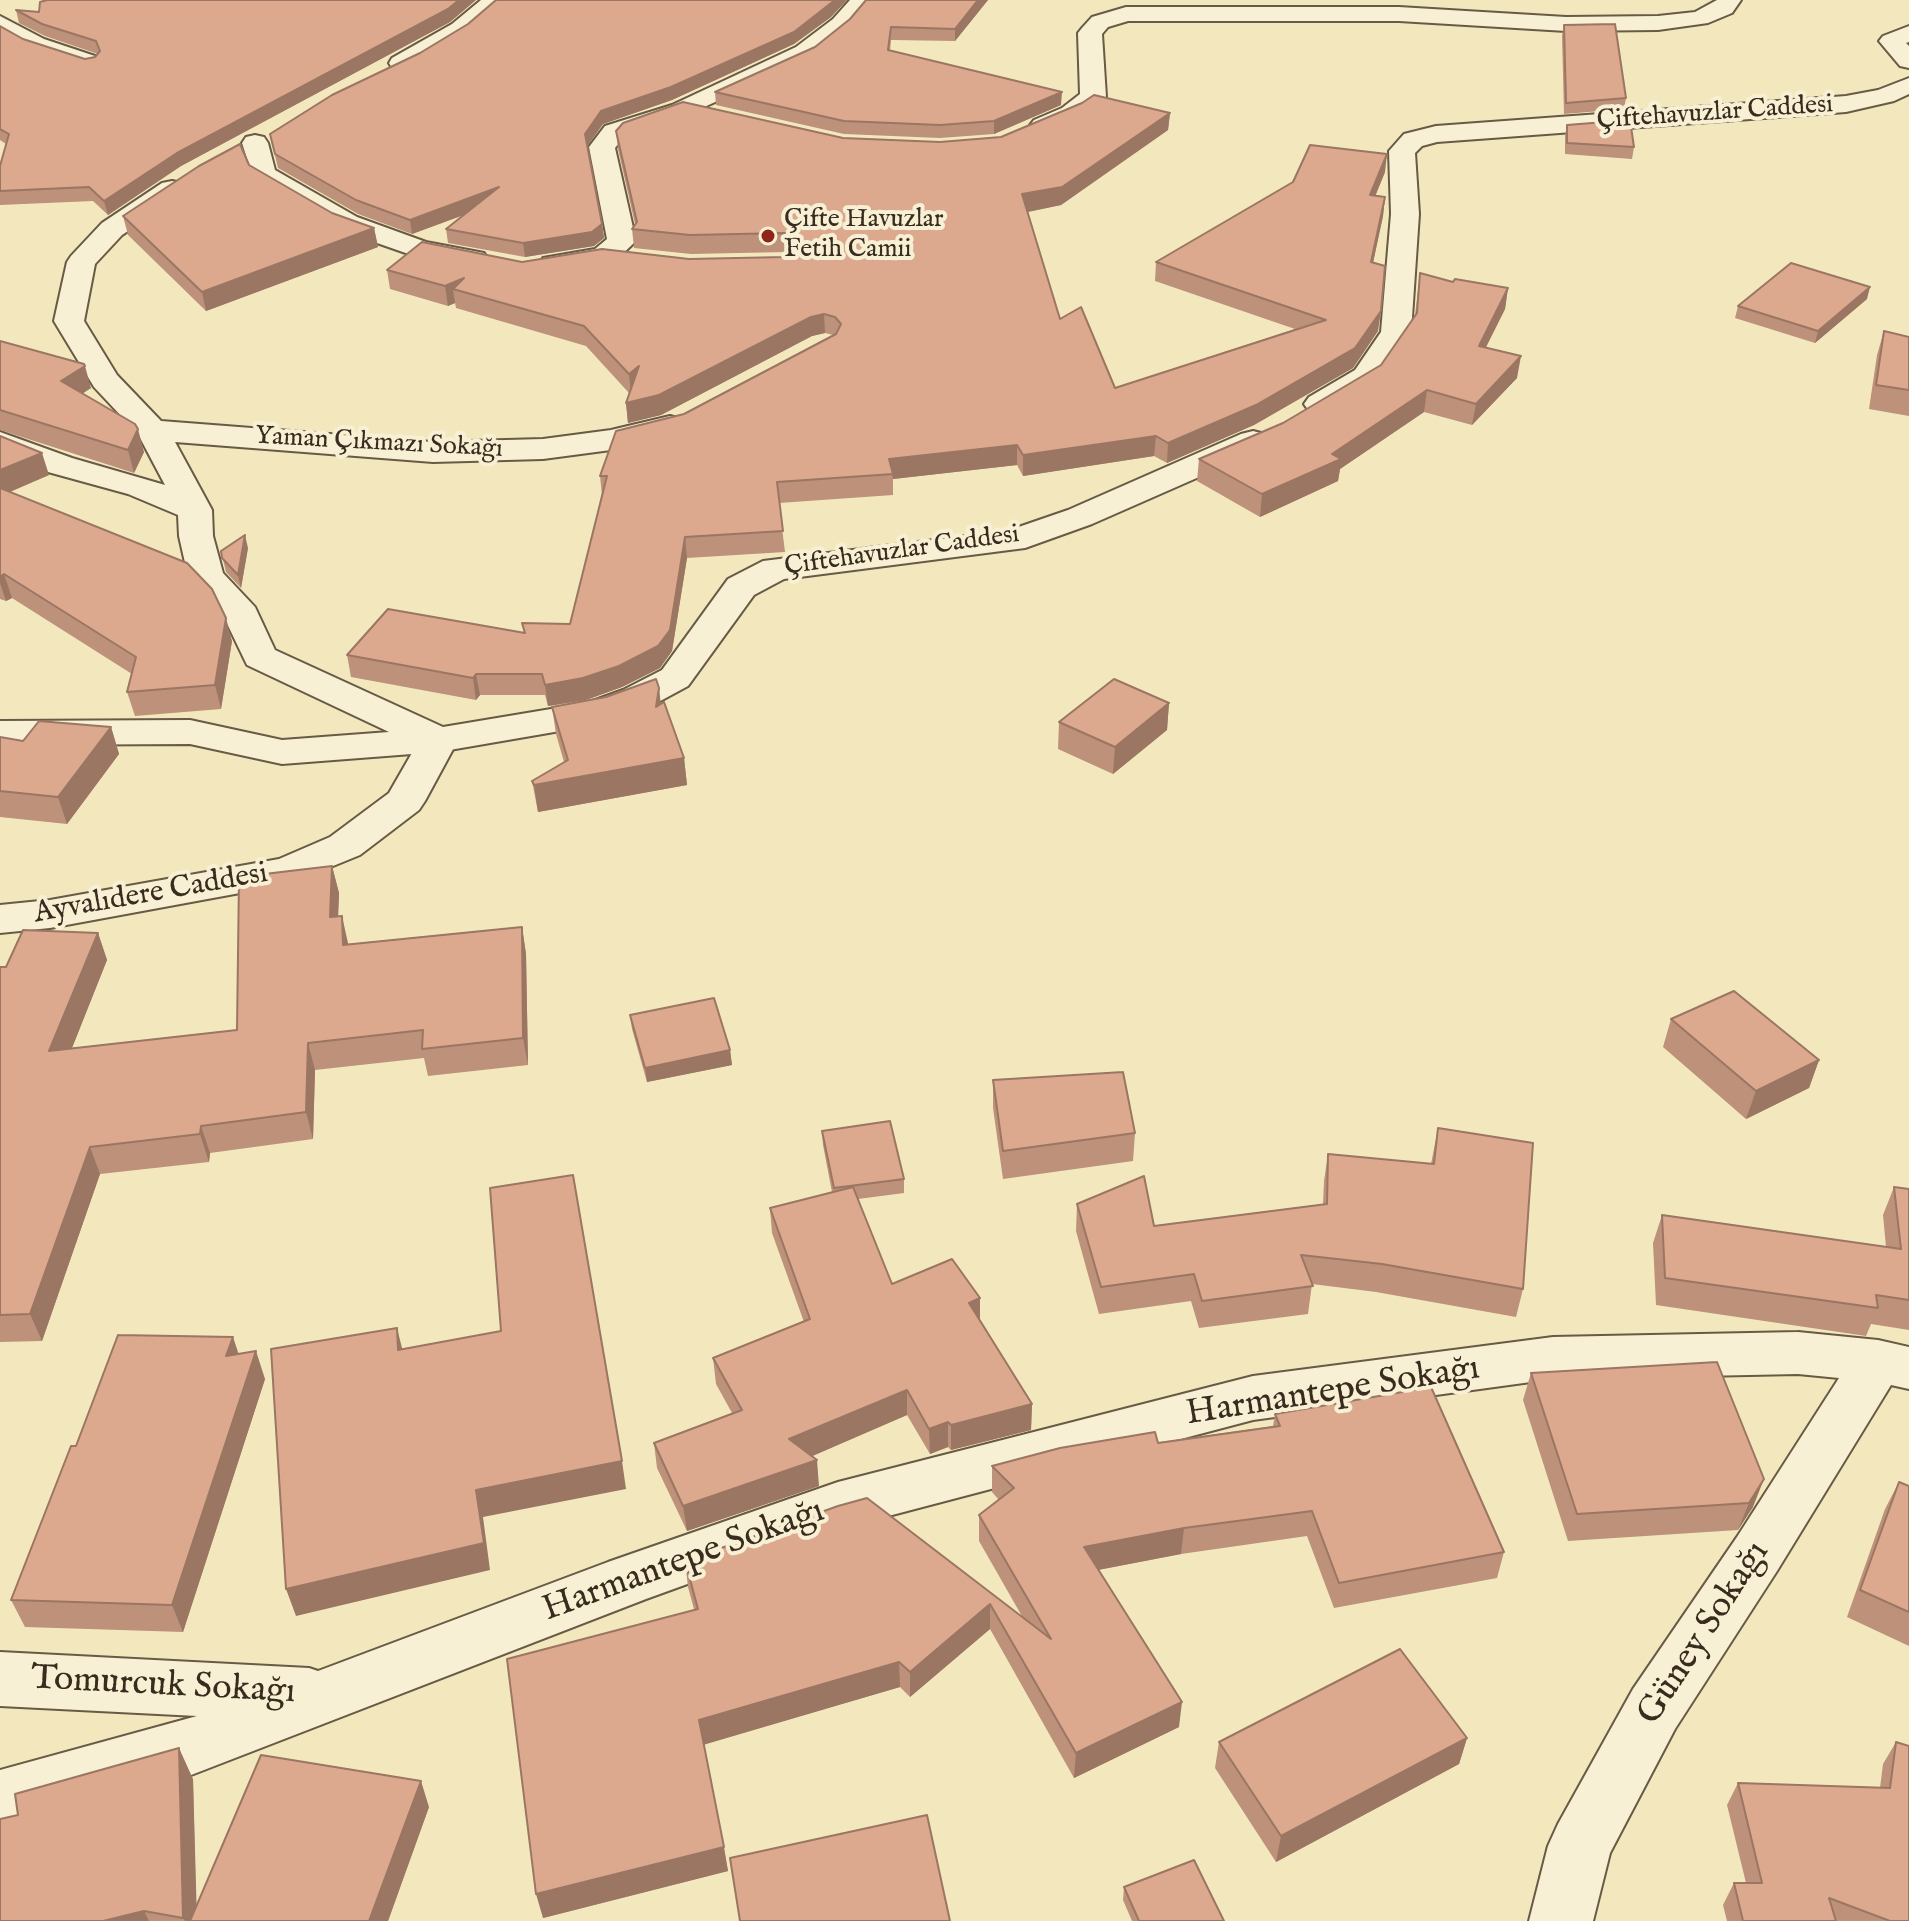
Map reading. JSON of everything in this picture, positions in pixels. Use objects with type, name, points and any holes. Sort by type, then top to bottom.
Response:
[{"type":"street","points":[[374,77],[460,29],[495,0]]},
{"type":"street","points":[[604,256],[622,241],[602,147],[614,132],[682,108],[805,52],[841,24],[862,0]]},
{"type":"street","points":[[1014,138],[1071,113],[1093,97],[1090,33],[1100,22],[1126,14],[1399,14],[1566,24],[1646,23],[1700,18],[1724,8],[1729,0]]},
{"type":"street","points":[[0,23],[36,44],[89,62]]},
{"type":"street","points":[[1909,33],[1891,41],[1909,61]]},
{"type":"street","name":"Çiftehavuzlar Caddesi","points":[[0,733],[190,732],[282,752],[438,740],[595,713],[637,698],[675,678],[741,587],[776,569],[1013,541],[1080,517],[1286,424],[1366,377],[1396,332],[1405,214],[1402,151],[1413,140],[1436,134],[1846,104],[1885,96],[1909,85]]},
{"type":"street","points":[[682,108],[727,119]]},
{"type":"street","points":[[254,143],[263,174],[347,223],[420,249],[495,263]]},
{"type":"street","points":[[192,175],[112,229],[81,262],[69,321],[105,380],[152,430],[195,510],[196,536],[206,576],[237,607],[260,657],[438,740]]},
{"type":"street","points":[[525,269],[604,256],[647,261]]},
{"type":"street","name":"Yaman Çıkmazı Sokağı","points":[[152,430],[433,452],[543,449],[611,440],[673,425],[701,412]]},
{"type":"street","points":[[0,442],[60,465],[140,487],[195,510]]},
{"type":"street","name":"Ayvalıdere Caddesi","points":[[0,919],[50,914],[289,871],[345,846],[405,801],[438,740]]},
{"type":"street","name":"Harmantepe Sokağı","points":[[0,1800],[186,1749],[628,1580],[838,1506],[1253,1398],[1553,1358],[1798,1353],[1894,1364]]},
{"type":"street","name":"Güney Sokağı","points":[[1561,1921],[1580,1846],[1654,1709],[1757,1554],[1894,1364]]},
{"type":"street","name":"Tomurcuk Sokağı","points":[[0,1679],[326,1695]]},
{"type":"building","points":[[459,0],[448,9],[177,153],[104,201],[89,187],[0,191],[0,166],[9,134],[0,129],[0,26],[23,39],[85,59],[95,57],[100,51],[96,41],[42,24],[16,10],[39,12],[40,2]]},
{"type":"building","points":[[496,0],[835,0],[794,32],[671,87],[601,111],[585,134],[602,224],[592,232],[523,243],[446,229],[499,187],[410,220],[356,200],[275,154],[270,134],[332,95],[420,53],[468,24]]},
{"type":"building","points":[[866,0],[978,0],[955,29],[891,27],[888,50],[1062,92],[994,121],[940,125],[844,121],[715,92],[815,47],[850,19]]},
{"type":"building","points":[[1615,24],[1626,98],[1566,103],[1564,25]]},
{"type":"building","points":[[1094,95],[1170,113],[1062,187],[1022,194],[1060,319],[1081,307],[1115,388],[1326,320],[1156,262],[1293,182],[1310,145],[1387,154],[1370,195],[1385,197],[1371,262],[1385,266],[1381,311],[1355,348],[1256,405],[1168,443],[1156,436],[1023,455],[1017,445],[889,459],[893,474],[777,482],[783,531],[685,537],[670,630],[658,646],[619,666],[583,678],[545,685],[542,674],[476,674],[473,678],[347,655],[388,609],[525,633],[522,623],[570,624],[607,476],[600,476],[616,431],[684,414],[836,334],[841,324],[835,317],[824,314],[811,317],[659,395],[626,403],[639,366],[629,374],[584,326],[453,289],[464,278],[445,286],[387,270],[422,242],[522,262],[602,249],[689,259],[785,257],[796,254],[802,243],[796,236],[786,233],[690,235],[632,229],[637,222],[616,131],[623,123],[683,102],[843,138],[940,142],[1001,137]]},
{"type":"building","points":[[1630,120],[1634,147],[1567,143],[1567,125]]},
{"type":"building","points":[[240,144],[249,165],[332,213],[374,228],[202,292],[123,216],[199,166]]},
{"type":"building","points":[[1791,263],[1870,287],[1818,331],[1738,306]]},
{"type":"building","points":[[1420,273],[1453,282],[1455,279],[1508,288],[1479,346],[1521,356],[1476,404],[1427,390],[1332,454],[1341,459],[1262,494],[1199,459],[1283,423],[1381,365],[1417,313]]},
{"type":"building","points":[[1884,331],[1909,337],[1909,390],[1876,385]]},
{"type":"building","points":[[0,341],[84,364],[61,381],[135,424],[138,429],[128,450],[0,410]]},
{"type":"building","points":[[0,436],[42,453],[0,470]]},
{"type":"building","points":[[0,488],[187,563],[212,589],[226,618],[215,685],[127,692],[136,657],[4,574],[0,577]]},
{"type":"building","points":[[245,535],[238,575],[222,558],[221,551]]},
{"type":"building","points":[[656,679],[659,688],[656,707],[664,702],[684,758],[534,785],[532,781],[568,760],[552,707],[606,697]]},
{"type":"building","points":[[1114,679],[1169,703],[1115,747],[1059,722]]},
{"type":"building","points":[[39,721],[111,727],[58,797],[0,791],[0,737],[23,741]]},
{"type":"building","points":[[332,866],[330,917],[342,916],[343,945],[522,927],[523,1038],[422,1049],[423,1030],[308,1043],[306,1112],[201,1126],[200,1134],[90,1147],[30,1314],[0,1315],[0,967],[6,967],[23,930],[98,933],[49,1051],[237,1030],[239,877]]},
{"type":"building","points":[[1734,991],[1819,1060],[1756,1091],[1671,1019]]},
{"type":"building","points":[[714,998],[730,1050],[645,1068],[630,1015]]},
{"type":"building","points":[[1123,1072],[1135,1133],[1003,1151],[993,1080]]},
{"type":"building","points":[[890,1121],[904,1179],[834,1188],[822,1131]]},
{"type":"building","points":[[1438,1128],[1533,1143],[1523,1289],[1382,1264],[1301,1255],[1313,1286],[1202,1301],[1194,1274],[1101,1287],[1077,1204],[1144,1176],[1154,1226],[1327,1204],[1328,1154],[1434,1164]]},
{"type":"building","points":[[573,1175],[622,1461],[476,1490],[484,1543],[286,1589],[271,1349],[397,1328],[398,1350],[501,1331],[490,1188]]},
{"type":"building","points":[[853,1187],[892,1284],[952,1259],[980,1298],[969,1303],[1032,1404],[929,1429],[907,1390],[789,1439],[817,1460],[683,1506],[654,1443],[742,1410],[713,1358],[810,1319],[770,1208]]},
{"type":"building","points":[[1894,1187],[1909,1189],[1909,1300],[1876,1295],[1878,1308],[1665,1278],[1662,1215],[1901,1249]]},
{"type":"building","points":[[118,1335],[233,1337],[226,1356],[256,1351],[172,1605],[11,1600],[71,1446],[76,1446]]},
{"type":"building","points":[[1717,1362],[1764,1479],[1749,1503],[1577,1514],[1531,1373]]},
{"type":"building","points":[[1431,1387],[1504,1552],[1339,1583],[1312,1511],[1184,1528],[1084,1547],[1182,1702],[1076,1753],[990,1604],[910,1672],[899,1662],[699,1720],[724,1847],[536,1894],[507,1659],[698,1609],[685,1561],[867,1498],[1051,1639],[979,1515],[1014,1488],[992,1466],[1060,1448],[1155,1432],[1158,1443],[1280,1426],[1275,1414]]},
{"type":"building","points":[[1899,1482],[1909,1486],[1909,1612],[1860,1590]]},
{"type":"building","points":[[1400,1649],[1467,1738],[1281,1836],[1219,1742]]},
{"type":"building","points":[[1896,1742],[1909,1746],[1909,1921],[1890,1921],[1829,1898],[1836,1921],[1743,1921],[1734,1883],[1762,1883],[1738,1783],[1890,1788]]},
{"type":"building","points":[[179,1748],[183,1918],[144,1911],[103,1921],[0,1921],[0,1819],[18,1815],[15,1794]]},
{"type":"building","points":[[261,1755],[421,1781],[369,1921],[190,1921]]},
{"type":"building","points":[[927,1815],[950,1921],[740,1921],[730,1858]]},
{"type":"building","points":[[1194,1860],[1224,1921],[1139,1921],[1124,1887]]},
{"type":"place","name":"Çifte Havuzlar Fetih Camii","points":[[768,236]]}]
